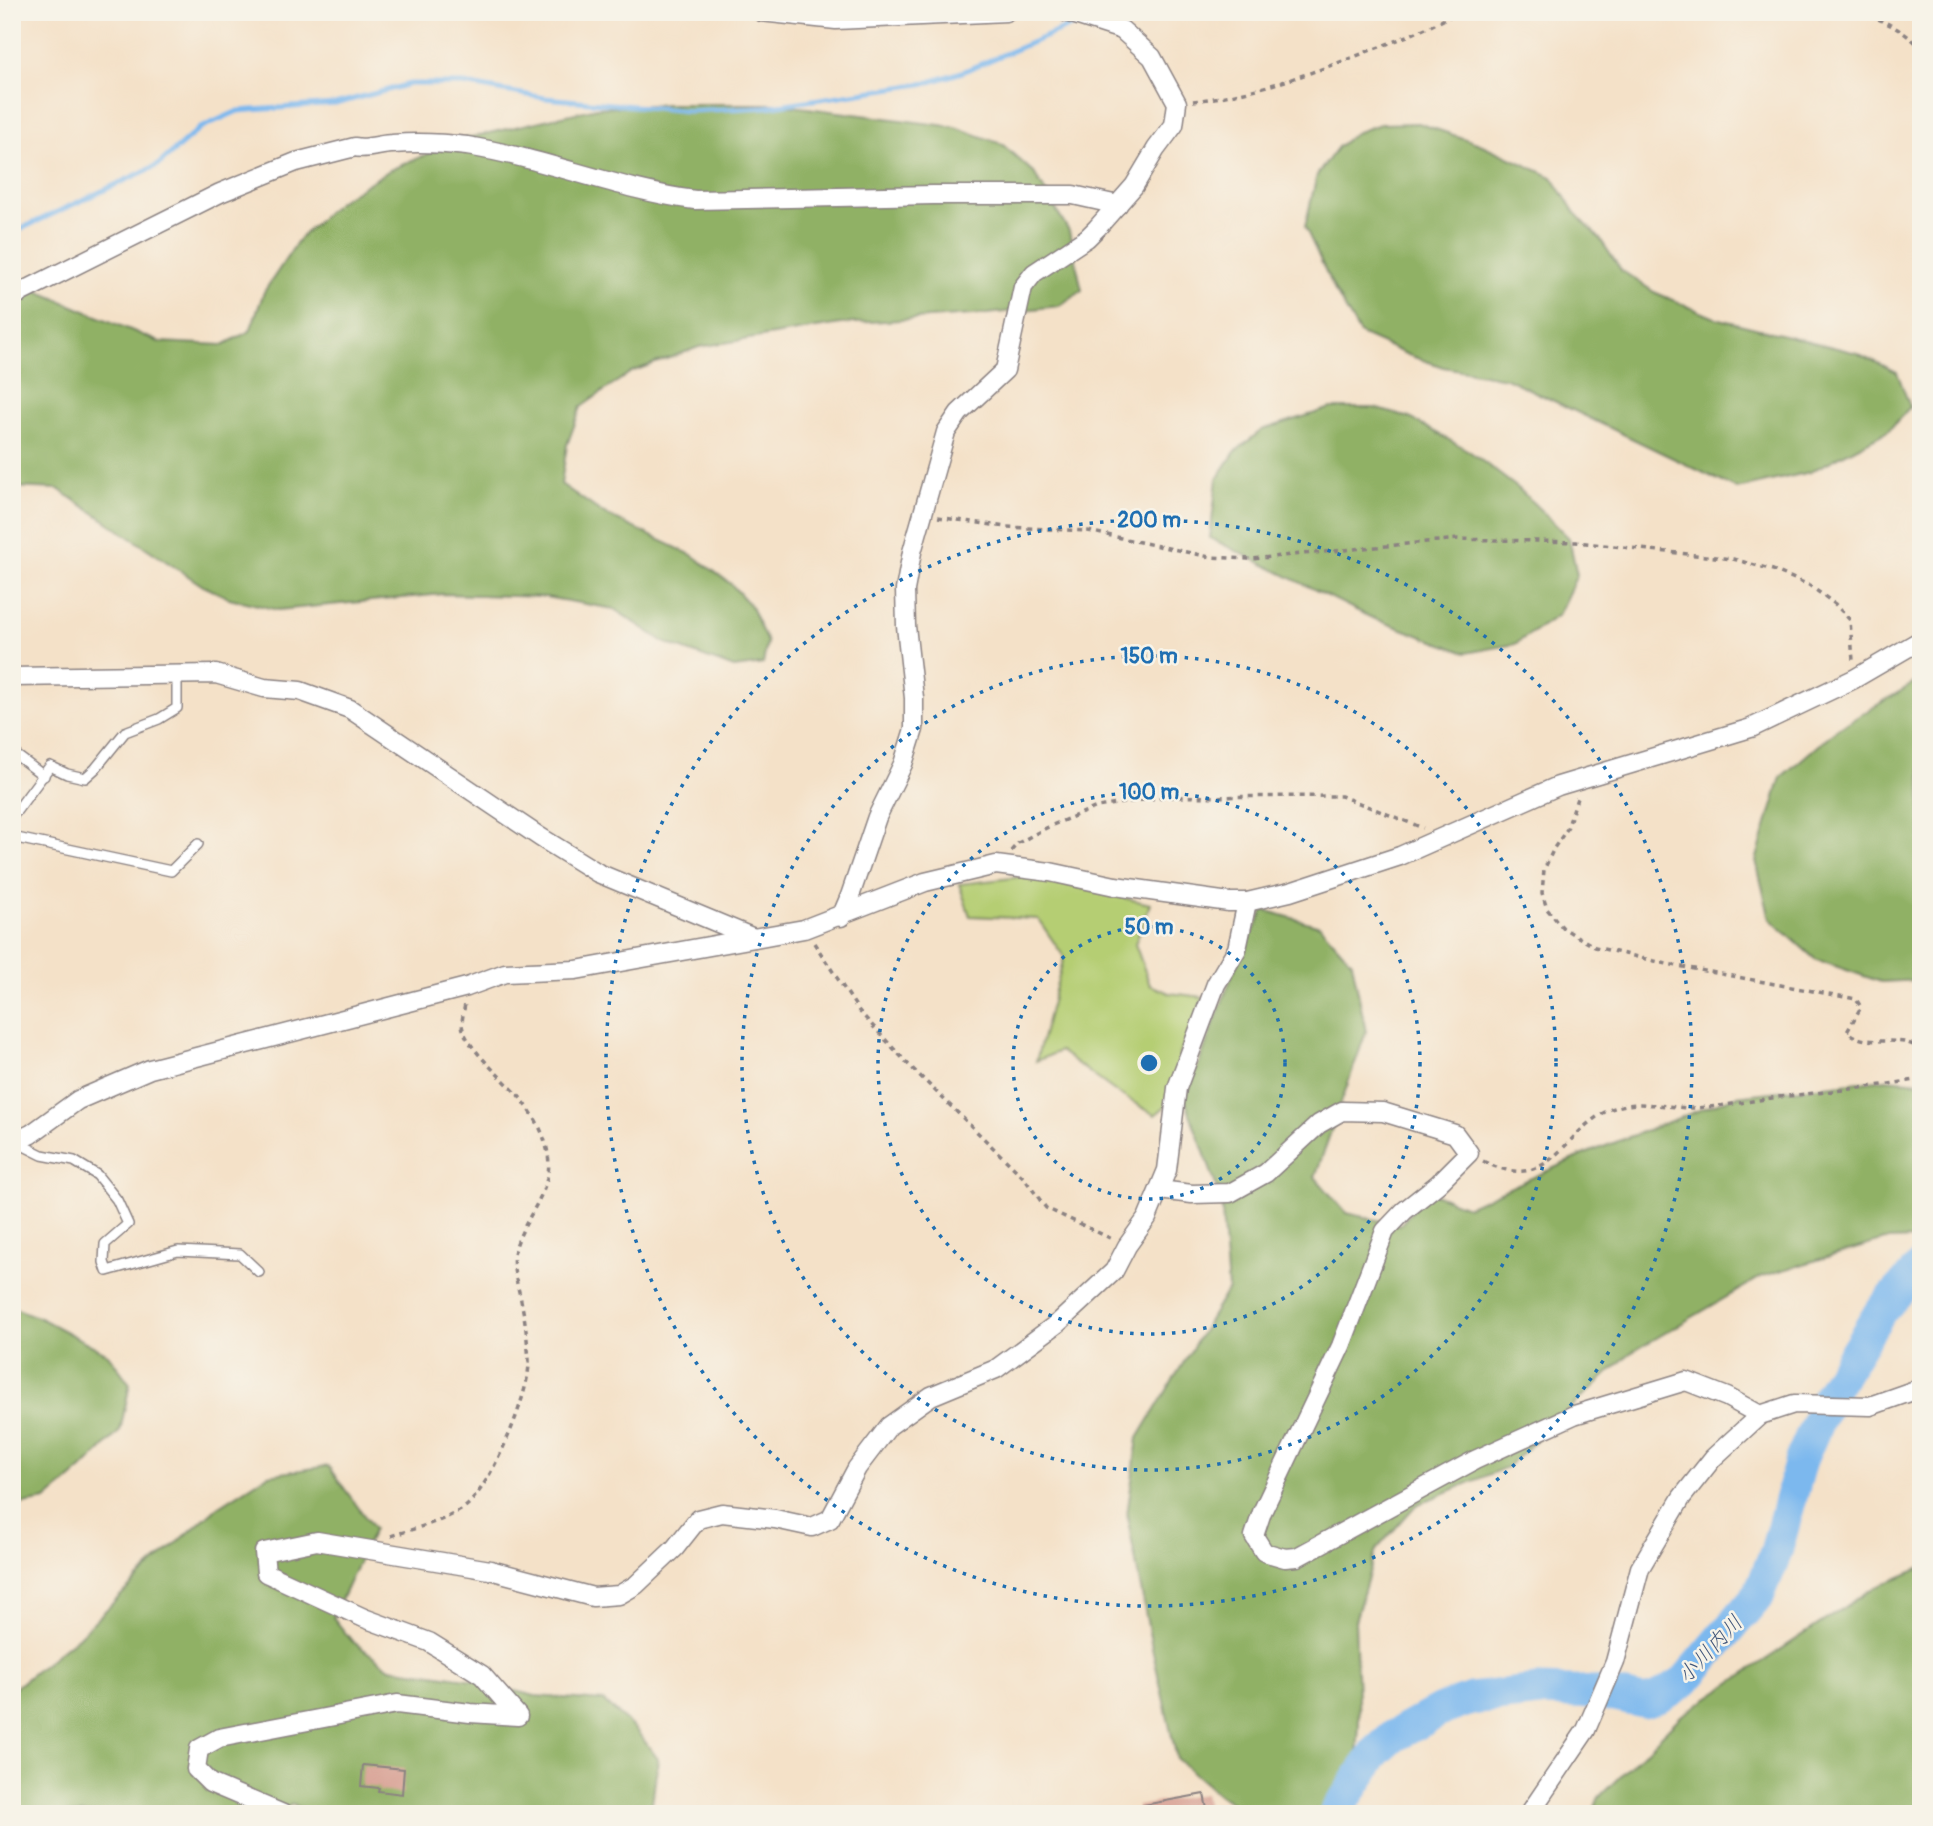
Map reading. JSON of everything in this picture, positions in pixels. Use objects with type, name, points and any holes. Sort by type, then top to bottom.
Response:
[{"type":"street","points":[[761,12],[836,20],[1006,12]]},
{"type":"street","points":[[841,917],[877,817],[903,764],[914,729],[905,590],[912,552],[946,432],[959,413],[1005,370],[1023,287],[1034,273],[1087,238],[1118,205],[1134,186],[1174,125],[1177,103],[1152,57],[1122,30],[1066,12]]},
{"type":"street","points":[[12,297],[220,193],[296,162],[355,147],[381,144],[416,142],[465,146],[530,158],[670,197],[695,200],[1073,195],[1118,205]]},
{"type":"street","points":[[13,1142],[31,1134],[78,1100],[150,1069],[467,987],[505,973],[576,970],[804,929],[841,917],[925,882],[996,866],[1050,872],[1151,892],[1247,902],[1290,892],[1400,856],[1558,786],[1751,728],[1854,679],[1921,640]]},
{"type":"street","points":[[12,677],[216,674],[264,688],[300,691],[350,709],[598,873],[754,938]]},
{"type":"street","points":[[283,1814],[210,1783],[196,1769],[200,1749],[219,1738],[397,1704],[518,1716],[482,1675],[429,1642],[364,1618],[266,1573],[264,1552],[317,1541],[490,1570],[593,1597],[619,1595],[636,1586],[675,1548],[698,1519],[722,1513],[775,1519],[812,1527],[830,1519],[857,1468],[889,1426],[931,1396],[996,1369],[1058,1323],[1114,1271],[1127,1246],[1147,1218],[1167,1170],[1177,1088],[1216,984],[1237,949],[1247,902]]},
{"type":"street","points":[[1159,1190],[1192,1194],[1230,1193],[1266,1173],[1319,1124],[1342,1111],[1383,1112],[1455,1134],[1469,1153],[1385,1231],[1341,1346],[1262,1512],[1254,1536],[1264,1552],[1285,1558],[1297,1557],[1475,1460],[1574,1415],[1686,1381],[1727,1397],[1760,1415]]},
{"type":"street","points":[[1529,1814],[1586,1730],[1615,1662],[1640,1568],[1682,1497],[1713,1458],[1760,1415],[1794,1404],[1870,1406],[1921,1388]]},
{"type":"lane","points":[[12,817],[50,766],[85,778],[125,732],[177,709],[177,675]]},
{"type":"lane","points":[[12,752],[44,776]]},
{"type":"lane","points":[[12,837],[171,871],[198,844]]},
{"type":"lane","points":[[13,1142],[42,1155],[74,1161],[97,1175],[117,1200],[128,1224],[105,1244],[104,1262],[107,1272],[178,1251],[240,1254],[260,1272]]},
{"type":"path","points":[[1177,103],[1224,97],[1328,67],[1436,24],[1458,12]]},
{"type":"path","points":[[1858,12],[1878,18],[1912,38],[1921,48]]},
{"type":"path","points":[[922,515],[1006,527],[1088,531],[1210,557],[1251,559],[1458,539],[1576,542],[1733,559],[1773,570],[1809,585],[1835,604],[1850,620],[1854,679]]},
{"type":"path","points":[[1583,780],[1567,828],[1544,870],[1542,893],[1547,909],[1563,928],[1595,947],[1607,950],[1667,964],[1856,999],[1861,1007],[1847,1032],[1853,1037],[1864,1041],[1905,1042],[1921,1047]]},
{"type":"path","points":[[996,866],[1018,843],[1062,821],[1097,807],[1163,797],[1341,796],[1426,829],[1439,839]]},
{"type":"path","points":[[804,929],[859,1011],[907,1063],[1024,1178],[1046,1208],[1127,1246]]},
{"type":"path","points":[[386,1537],[431,1524],[464,1507],[478,1494],[491,1473],[522,1399],[529,1363],[513,1257],[519,1236],[541,1199],[548,1170],[547,1147],[538,1123],[519,1097],[471,1044],[462,1026],[467,987]]},
{"type":"path","points":[[1469,1153],[1492,1166],[1516,1171],[1535,1170],[1558,1155],[1590,1123],[1610,1110],[1637,1104],[1694,1108],[1921,1079]]},
{"type":"green space","points":[[668,104],[776,104],[955,127],[1002,144],[1034,173],[1069,231],[1082,290],[1059,306],[841,324],[699,347],[631,372],[581,407],[567,445],[561,484],[604,514],[692,555],[731,584],[750,605],[767,642],[763,664],[734,668],[666,643],[614,609],[545,597],[443,594],[278,610],[229,598],[203,586],[58,489],[12,487],[12,280],[159,342],[223,345],[250,331],[264,292],[300,238],[338,202],[390,170],[463,139],[597,108]]},
{"type":"green space","points":[[1418,123],[1480,144],[1552,177],[1575,213],[1600,239],[1621,270],[1654,292],[1715,318],[1857,353],[1897,372],[1910,407],[1888,431],[1810,472],[1737,489],[1506,378],[1443,367],[1360,334],[1335,291],[1305,227],[1317,175],[1338,147],[1355,133],[1380,124]]},
{"type":"green space","points":[[1331,408],[1374,408],[1410,418],[1469,451],[1519,489],[1569,538],[1577,575],[1558,615],[1515,644],[1466,653],[1370,617],[1210,538],[1217,479],[1235,452],[1262,430]]},
{"type":"green space","points":[[1921,679],[1921,980],[1881,982],[1815,959],[1770,919],[1756,861],[1781,777],[1837,729]]},
{"type":"green space","points":[[1030,876],[1150,904],[1135,944],[1150,985],[1169,993],[1204,997],[1181,1050],[1168,1104],[1155,1115],[1116,1092],[1060,1051],[1036,1061],[1064,957],[1038,919],[970,916],[959,884]]},
{"type":"green space","points":[[1264,910],[1320,926],[1352,962],[1366,1032],[1315,1177],[1346,1213],[1400,1225],[1429,1192],[1467,1207],[1585,1154],[1736,1096],[1886,1079],[1921,1082],[1921,1239],[1885,1240],[1763,1276],[1629,1354],[1507,1467],[1416,1505],[1376,1550],[1355,1621],[1359,1725],[1354,1804],[1348,1814],[1247,1814],[1219,1795],[1177,1759],[1152,1648],[1127,1515],[1138,1438],[1228,1289],[1221,1199],[1185,1100],[1233,973]]},
{"type":"green space","points":[[12,1307],[42,1319],[108,1354],[130,1384],[120,1431],[46,1500],[12,1506]]},
{"type":"green space","points":[[328,1466],[374,1529],[333,1617],[352,1641],[390,1668],[467,1679],[535,1696],[603,1701],[636,1730],[658,1759],[652,1804],[645,1814],[312,1814],[293,1804],[274,1814],[12,1814],[12,1690],[78,1637],[215,1509],[268,1475]]},
{"type":"green space","points":[[1921,1568],[1921,1814],[1593,1814],[1598,1798],[1682,1715],[1874,1588]]},
{"type":"building","points":[[363,1765],[404,1769],[402,1794],[361,1786]]},
{"type":"building","points":[[1204,1794],[1208,1814],[1138,1814],[1138,1806]]},
{"type":"waterway","points":[[12,233],[158,165],[200,128],[238,111],[335,104],[410,84],[464,84],[545,98],[689,111],[766,107],[927,83],[962,72],[1080,22]]},
{"type":"waterway","name":"小川内川","points":[[1335,1814],[1376,1752],[1394,1736],[1441,1710],[1471,1699],[1538,1691],[1601,1693],[1644,1702],[1658,1698],[1685,1681],[1759,1594],[1776,1552],[1801,1460],[1829,1395],[1880,1312],[1921,1266]]}]
